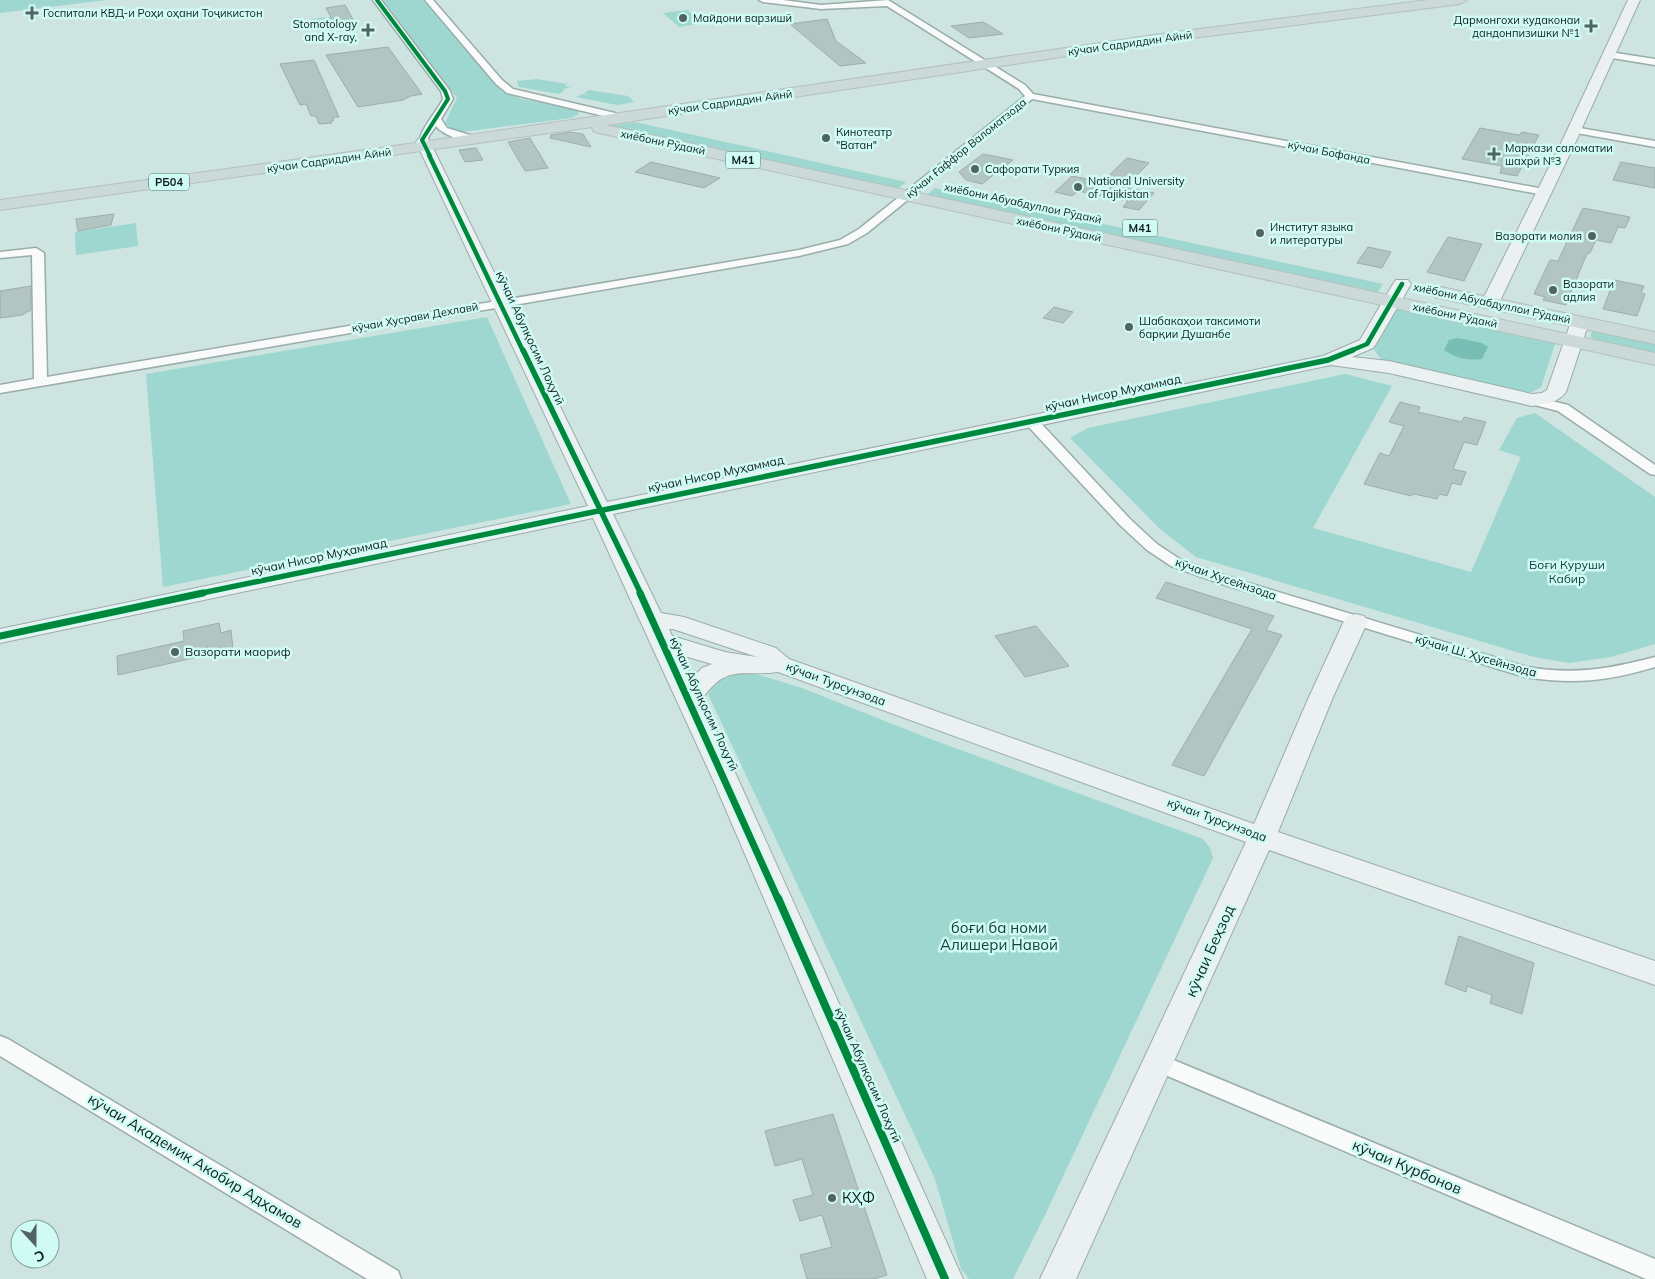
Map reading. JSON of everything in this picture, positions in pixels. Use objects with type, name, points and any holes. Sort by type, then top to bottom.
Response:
[{"type":"highway","name":"кӯчаи Садриддин Айнӣ","points":[[0,205],[1122,42],[1426,0]]},
{"type":"highway","name":"кӯчаи Садриддин Айнӣ","points":[[1293,19],[1450,1]]},
{"type":"highway","name":"кӯчаи Садриддин Айнӣ","points":[[467,138],[580,124],[619,116]]},
{"type":"highway","name":"хиёбони Абуабдуллои Рӯдакӣ","points":[[619,116],[1005,199]]},
{"type":"highway","name":"хиёбони Рӯдакӣ","points":[[580,124],[1655,359]]},
{"type":"highway","name":"кӯчаи Садриддин Айнӣ","points":[[0,201],[337,157]]},
{"type":"highway","name":"хиёбони Абуабдуллои Рӯдакӣ","points":[[1408,286],[1655,338]]},
{"type":"street","points":[[377,0],[445,91],[448,99],[437,120],[424,136],[424,144]]},
{"type":"street","name":"хиёбони Абуабдуллои Рӯдакӣ","points":[[429,0],[499,82],[510,91],[619,116]]},
{"type":"street","points":[[763,0],[820,7],[884,2]]},
{"type":"street","points":[[812,0],[817,4],[836,1]]},
{"type":"street","points":[[1490,303],[1574,130],[1634,0]]},
{"type":"street","name":"кӯчаи Ғаффор Валоматзода","points":[[830,246],[859,234],[1030,96],[1022,87],[884,2]]},
{"type":"street","points":[[1609,55],[1655,62]]},
{"type":"street","name":"кӯчаи Бофанда","points":[[1030,96],[1544,192]]},
{"type":"street","points":[[437,120],[444,130],[467,138]]},
{"type":"street","points":[[1574,130],[1655,144]]},
{"type":"street","name":"кӯчаи Абулқосим Лоҳутӣ","points":[[424,144],[658,631],[946,1278]]},
{"type":"street","name":"кӯчаи Хусрави Дехлавӣ","points":[[0,389],[830,246]]},
{"type":"street","points":[[0,255],[29,250],[38,253],[41,382]]},
{"type":"street","points":[[1390,367],[1371,358],[1367,344],[1392,301],[1408,286]]},
{"type":"street","points":[[1559,400],[1580,322]]},
{"type":"street","name":"кӯчаи Нисор Муҳаммад","points":[[0,636],[1328,360],[1367,344]]},
{"type":"street","points":[[1328,360],[1390,367],[1532,400],[1548,397],[1559,400],[1655,471]]},
{"type":"street","name":"кӯчаи Хусейнзода","points":[[1031,421],[1133,529],[1152,547],[1170,560],[1217,578],[1356,621]]},
{"type":"street","name":"кӯчаи Ш. Ҳусейнзода","points":[[1356,621],[1501,666],[1549,676],[1580,679],[1596,677],[1655,662]]},
{"type":"street","name":"кӯчаи Беҳзод","points":[[1057,1278],[1159,1063],[1262,836],[1321,697],[1356,621]]},
{"type":"street","name":"кӯчаи Турсунзода","points":[[658,631],[676,622],[768,653],[780,664],[1655,974]]},
{"type":"street","name":"кӯчаи Турсунзода","points":[[658,631],[743,664],[760,667],[780,664]]},
{"type":"street","points":[[689,699],[705,677],[721,668],[743,664]]},
{"type":"street","name":"кӯчаи Академик Акобир Адҳамов","points":[[0,1045],[389,1279]]},
{"type":"street","name":"кӯчаи Курбонов","points":[[1159,1063],[1655,1271]]},
{"type":"green space","points":[[0,0],[107,0],[0,13]]},
{"type":"green space","points":[[383,0],[423,0],[502,92],[522,99],[577,109],[579,114],[571,118],[462,132],[451,128],[445,123],[457,98]]},
{"type":"green space","name":"Майдони варзишӣ","points":[[687,10],[704,23],[679,27],[663,13]]},
{"type":"green space","points":[[331,17],[337,28],[316,31],[310,19]]},
{"type":"green space","points":[[537,79],[567,84],[565,86],[571,87],[563,89],[564,91],[559,94],[519,87],[517,81]]},
{"type":"green space","points":[[589,90],[628,96],[634,102],[617,105],[576,97],[583,94],[590,96],[584,93]]},
{"type":"green space","points":[[635,122],[906,182],[895,191],[608,126]]},
{"type":"green space","points":[[935,188],[1383,284],[1376,295],[924,197]]},
{"type":"green space","points":[[136,223],[138,246],[76,255],[75,232]]},
{"type":"green space","points":[[1397,307],[1556,341],[1541,387],[1532,392],[1524,392],[1389,364],[1380,358],[1371,345]]},
{"type":"green space","points":[[487,317],[571,504],[163,587],[146,374]]},
{"type":"green space","points":[[1598,330],[1655,342],[1655,356],[1599,343],[1590,336],[1593,331]]},
{"type":"green space","name":"Боғи Куруши Кабир","points":[[1345,374],[1392,386],[1313,528],[1471,572],[1521,457],[1499,450],[1517,418],[1535,413],[1655,497],[1655,644],[1611,657],[1569,663],[1534,657],[1196,557],[1160,529],[1070,438],[1088,428]]},
{"type":"green space","name":"боғи ба номи Алишери Навоӣ","points":[[753,673],[802,688],[925,737],[1203,839],[1210,848],[1213,858],[1013,1279],[969,1279],[961,1269],[935,1179],[708,694],[722,680]]},
{"type":"shaded area","points":[[1458,338],[1482,343],[1488,347],[1482,359],[1462,358],[1444,350],[1449,340]]},
{"type":"building","points":[[345,5],[356,25],[337,28],[326,8]]},
{"type":"building","points":[[827,19],[836,41],[866,63],[840,66],[790,24]]},
{"type":"building","points":[[983,22],[1003,34],[969,38],[951,26]]},
{"type":"building","points":[[388,47],[422,94],[403,100],[358,107],[326,55]]},
{"type":"building","points":[[314,60],[339,117],[333,117],[332,123],[319,124],[316,116],[311,116],[306,104],[300,105],[280,64]]},
{"type":"building","name":"Маркази саломатии шахрӣ №3","points":[[1480,128],[1519,135],[1522,132],[1539,135],[1517,176],[1500,173],[1502,166],[1462,159]]},
{"type":"building","points":[[570,132],[583,134],[591,147],[550,138],[551,135]]},
{"type":"building","points":[[530,138],[548,168],[525,171],[508,142]]},
{"type":"building","points":[[476,148],[483,160],[465,162],[459,150]]},
{"type":"building","name":"Сафорати Туркия","points":[[983,154],[1013,160],[982,184],[966,180],[959,172]]},
{"type":"building","name":"National University of Tajikistan","points":[[1127,158],[1149,163],[1125,187],[1154,193],[1139,210],[1123,207],[1128,201],[1078,191],[1072,196],[1055,192],[1072,176],[1102,182]]},
{"type":"building","points":[[651,162],[720,178],[704,188],[635,172]]},
{"type":"building","points":[[1621,162],[1655,168],[1655,188],[1613,180]]},
{"type":"building","points":[[1583,208],[1630,217],[1625,228],[1618,227],[1611,243],[1596,240],[1590,253],[1585,258],[1566,305],[1543,300],[1545,297],[1534,294],[1550,260],[1558,261]]},
{"type":"building","points":[[114,214],[111,225],[78,231],[76,219]]},
{"type":"building","points":[[1448,237],[1482,244],[1464,281],[1427,272]]},
{"type":"building","points":[[1368,247],[1391,252],[1382,268],[1357,263]]},
{"type":"building","points":[[1614,280],[1644,286],[1641,293],[1645,294],[1637,316],[1603,309]]},
{"type":"building","points":[[31,286],[31,310],[22,315],[0,318],[0,291]]},
{"type":"building","points":[[1054,307],[1073,312],[1063,323],[1043,318]]},
{"type":"building","points":[[1400,402],[1420,407],[1418,412],[1462,422],[1464,417],[1486,422],[1477,445],[1464,442],[1453,469],[1466,472],[1461,485],[1452,483],[1447,496],[1439,494],[1437,499],[1414,494],[1411,496],[1364,484],[1380,453],[1389,456],[1404,426],[1389,422]]},
{"type":"building","points":[[1166,582],[1274,616],[1266,630],[1282,635],[1204,776],[1172,765],[1252,629],[1156,598]]},
{"type":"building","name":"Вазорати маориф","points":[[219,623],[221,633],[231,630],[233,649],[118,675],[117,656],[184,641],[183,631]]},
{"type":"building","points":[[1036,626],[1069,666],[1025,677],[995,636]]},
{"type":"building","points":[[1459,936],[1534,963],[1522,1014],[1490,1003],[1492,995],[1467,986],[1466,992],[1445,984]]},
{"type":"building","name":"КҲФ","points":[[833,1114],[887,1275],[874,1279],[807,1279],[800,1255],[832,1247],[822,1215],[800,1221],[793,1200],[813,1195],[802,1159],[775,1166],[765,1131]]},
{"type":"cycle path","points":[[377,0],[445,91],[448,99],[422,140],[653,620],[727,782],[945,1279]]},
{"type":"cycle path","points":[[0,636],[468,537],[1328,360],[1367,344],[1402,284]]},
{"type":"place","name":"Госпитали КВД-и Роҳи оҳани Тоҷикистон","points":[[32,13]]},
{"type":"place","name":"Майдони варзишӣ","points":[[683,18]]},
{"type":"place","name":"Дармонгохи кудаконаи дандонпизишки №1","points":[[1591,26]]},
{"type":"place","name":"Stomotology and X-ray,","points":[[368,30]]},
{"type":"place","name":"Кинотеатр \"Ватан\"","points":[[826,138]]},
{"type":"place","name":"Маркази саломатии шахрӣ №3","points":[[1494,154]]},
{"type":"place","name":"Сафорати Туркия","points":[[975,169]]},
{"type":"place","name":"National University of Tajikistan","points":[[1078,187]]},
{"type":"place","name":"Институт языка и литературы","points":[[1260,233]]},
{"type":"place","name":"Вазорати молия","points":[[1592,236]]},
{"type":"place","name":"Вазорати адлия","points":[[1553,290]]},
{"type":"place","name":"Шабакаҳои таксимоти барқии Душанбе","points":[[1129,327]]},
{"type":"place","name":"Вазорати маориф","points":[[175,652]]},
{"type":"place","name":"КҲФ","points":[[832,1198]]}]
